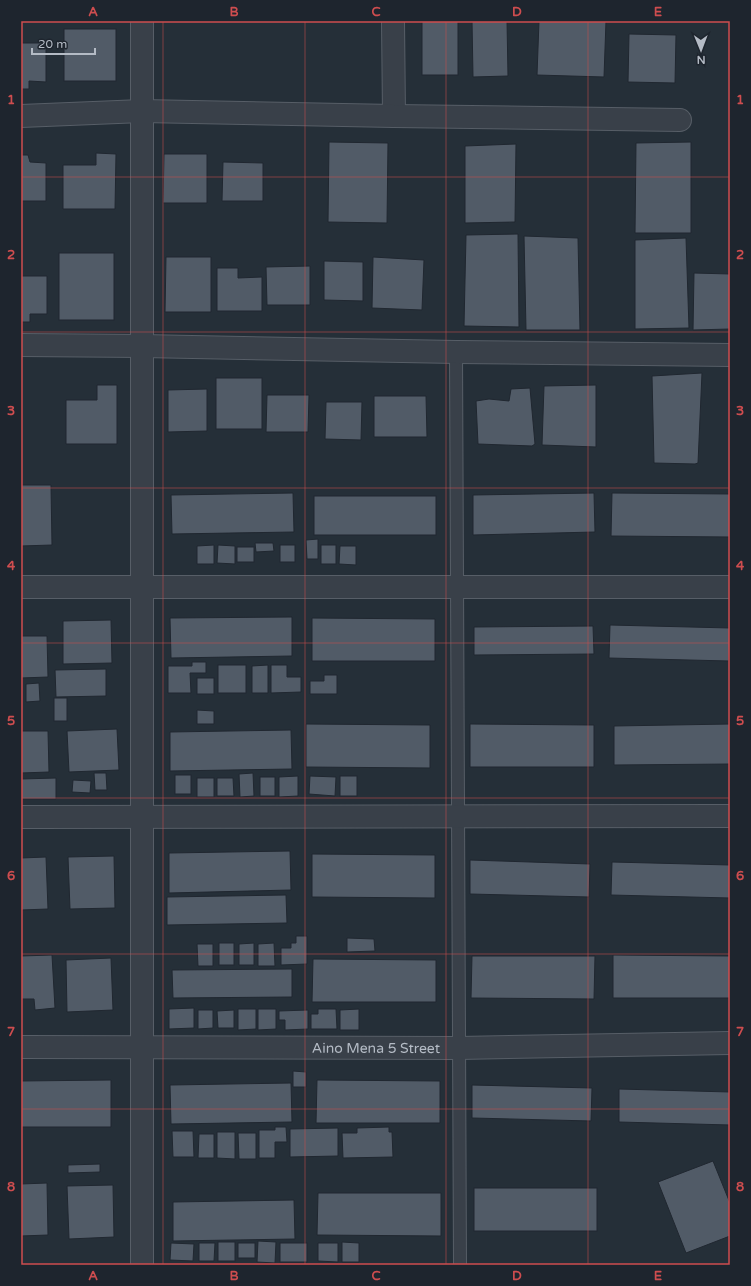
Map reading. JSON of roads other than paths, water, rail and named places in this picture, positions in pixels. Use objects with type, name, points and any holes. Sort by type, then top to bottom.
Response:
[{"type":"street","points":[[142,21],[142,1265]]},
{"type":"street","points":[[393,21],[394,116]]},
{"type":"street","points":[[21,116],[142,111],[680,120]]},
{"type":"street","points":[[21,345],[730,355]]},
{"type":"street","points":[[21,587],[730,587]]},
{"type":"street","points":[[21,817],[730,816]]},
{"type":"street","name":"Aino Mena 5 Street","points":[[21,1047],[459,1048],[730,1043]]},
{"type":"lane","points":[[456,352],[460,1265]]}]
